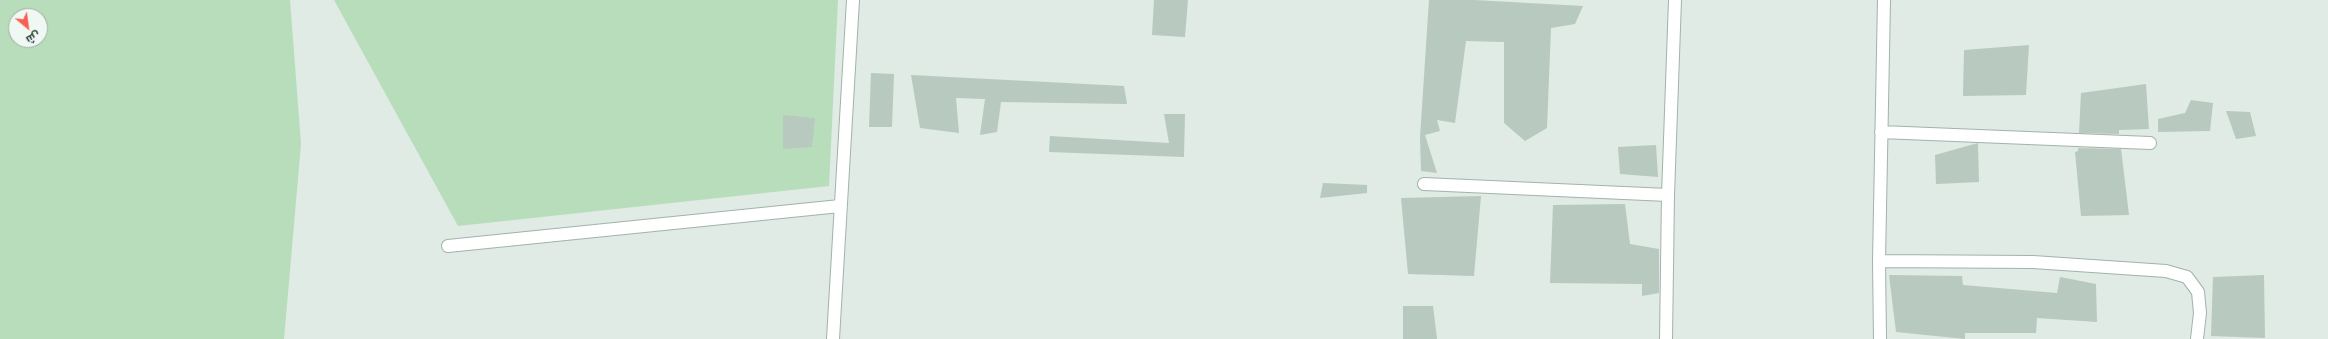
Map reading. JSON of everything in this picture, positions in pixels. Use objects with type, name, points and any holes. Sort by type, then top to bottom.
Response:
[{"type":"street","points":[[833,339],[853,0]]},
{"type":"street","points":[[1666,339],[1668,195],[1675,0]]},
{"type":"street","points":[[1880,339],[1879,261],[1884,0]]},
{"type":"street","points":[[1881,132],[2150,143]]},
{"type":"street","points":[[1424,184],[1668,195]]},
{"type":"street","points":[[448,246],[840,206]]},
{"type":"street","points":[[1879,261],[2033,262],[2166,271],[2187,277],[2198,292],[2200,313],[2197,339]]},
{"type":"green space","points":[[0,0],[290,0],[301,144],[284,339],[0,339]]},
{"type":"green space","points":[[334,0],[838,0],[829,186],[458,226]]},
{"type":"building","points":[[1154,0],[1188,0],[1185,37],[1152,35]]},
{"type":"building","points":[[1429,0],[1474,0],[1583,6],[1575,24],[1551,28],[1547,128],[1525,141],[1504,123],[1504,42],[1466,41],[1455,123],[1437,120],[1440,131],[1425,135],[1437,173],[1421,171],[1420,137]]},
{"type":"building","points":[[2029,45],[2026,95],[1963,96],[1964,50]]},
{"type":"building","points":[[871,73],[894,74],[892,127],[869,127]]},
{"type":"building","points":[[911,75],[1124,86],[1127,104],[1001,102],[997,132],[980,135],[985,99],[956,98],[959,133],[920,128]]},
{"type":"building","points":[[2146,84],[2149,129],[2119,130],[2119,134],[2079,133],[2081,93]]},
{"type":"building","points":[[2191,100],[2213,103],[2210,131],[2158,132],[2158,119],[2185,113]]},
{"type":"building","points":[[2226,111],[2250,112],[2256,136],[2236,139]]},
{"type":"building","points":[[1164,114],[1185,114],[1184,157],[1049,152],[1050,136],[1169,143]]},
{"type":"building","points":[[783,115],[815,118],[812,147],[783,149]]},
{"type":"building","points":[[1978,143],[1979,182],[1936,184],[1935,155]]},
{"type":"building","points":[[1656,145],[1658,177],[1620,174],[1618,147]]},
{"type":"building","points":[[2078,148],[2121,149],[2129,215],[2081,216],[2075,152],[2078,151]]},
{"type":"building","points":[[1323,183],[1367,185],[1367,193],[1320,198]]},
{"type":"building","points":[[1481,196],[1474,276],[1408,274],[1401,198]]},
{"type":"building","points":[[1625,204],[1630,244],[1659,249],[1659,293],[1642,296],[1642,284],[1550,283],[1553,205]]},
{"type":"building","points":[[1889,275],[1962,276],[1963,285],[2057,293],[2060,277],[2096,284],[2097,322],[2037,318],[2036,333],[1965,333],[1965,339],[1896,332]]},
{"type":"building","points":[[2264,275],[2265,338],[2211,336],[2213,277]]},
{"type":"building","points":[[1403,306],[1433,306],[1437,339],[1403,339]]}]
